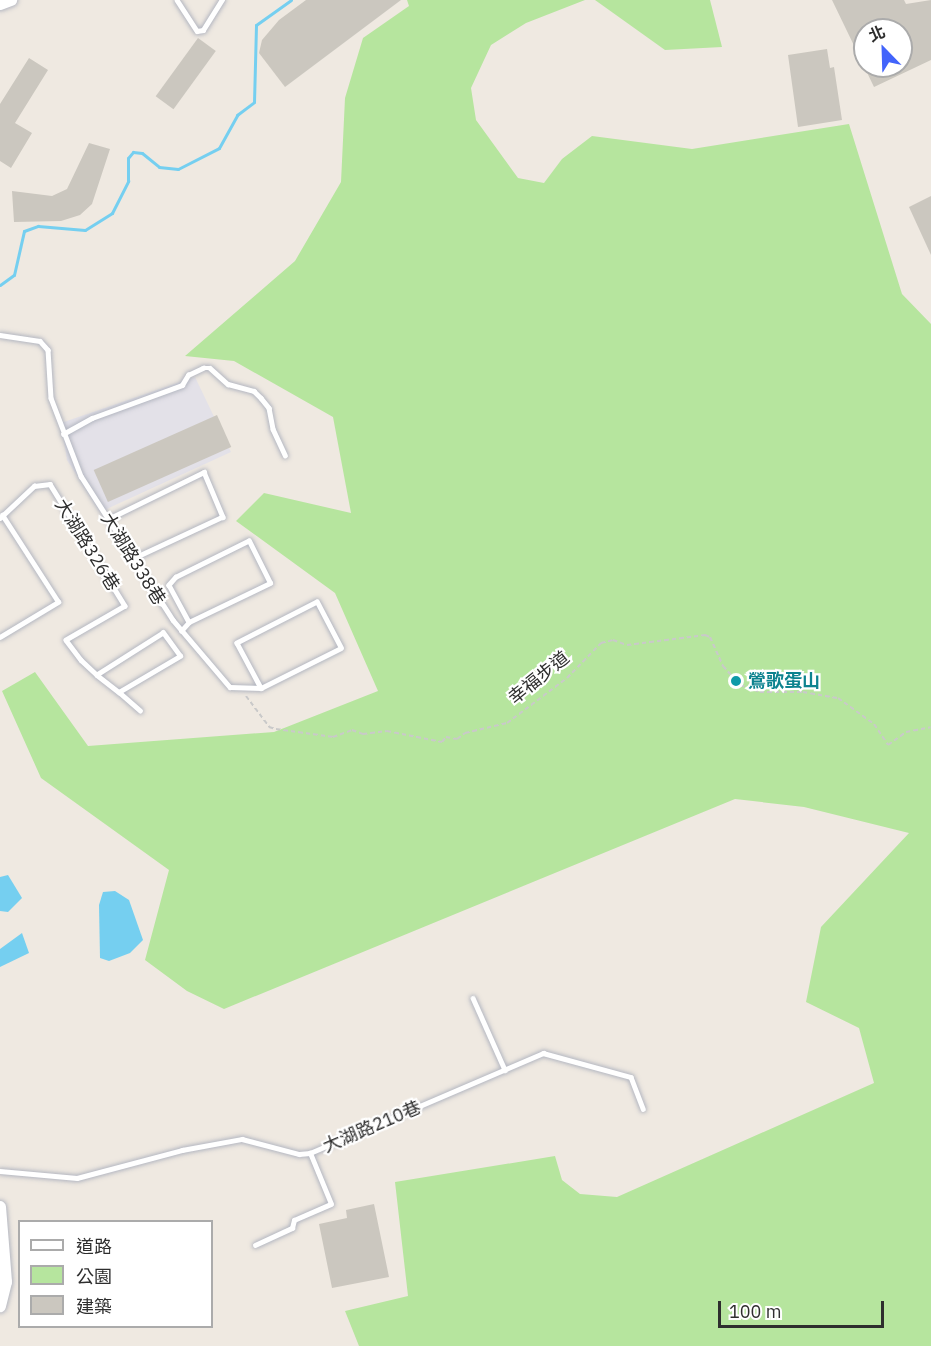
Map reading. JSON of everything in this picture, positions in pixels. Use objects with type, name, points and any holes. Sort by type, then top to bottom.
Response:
[{"type":"street","points":[[0,4],[11,0]]},
{"type":"street","points":[[0,1207],[6,1282],[0,1306]]},
{"type":"lane","points":[[177,0],[197,31],[203,30],[222,0]]},
{"type":"lane","name":"大湖路338巷","points":[[0,334],[40,341],[48,350],[51,398],[81,476],[182,631],[230,687],[241,689]]},
{"type":"lane","points":[[63,434],[92,418],[182,385],[188,375],[203,368],[210,368],[228,384],[254,391],[261,398],[269,408],[273,429],[285,455]]},
{"type":"lane","points":[[108,519],[204,472],[224,517],[133,559]]},
{"type":"lane","name":"大湖路326巷","points":[[1,517],[34,486],[50,484],[125,606],[66,640],[97,675],[140,710]]},
{"type":"lane","points":[[0,637],[58,603],[1,517]]},
{"type":"lane","points":[[182,631],[189,622],[270,583],[249,541],[176,577],[169,585],[189,622]]},
{"type":"lane","points":[[241,689],[261,688],[341,648],[317,602],[237,643],[261,688]]},
{"type":"lane","points":[[97,675],[163,633],[180,656],[119,692]]},
{"type":"lane","points":[[473,998],[506,1070]]},
{"type":"lane","name":"大湖路210巷","points":[[0,1171],[77,1178],[182,1150],[242,1139],[310,1154],[543,1053],[614,1069],[631,1077],[643,1109]]},
{"type":"lane","points":[[255,1245],[292,1228],[294,1220],[331,1204],[310,1154]]},
{"type":"path","name":"幸福步道","points":[[241,689],[269,726],[276,729],[333,737],[352,730],[363,734],[387,731],[442,742],[446,737],[458,739],[465,733],[507,723],[567,678],[601,643],[613,640],[627,645],[705,635],[710,637],[723,666],[740,684],[760,692],[803,692],[838,698],[874,724],[888,745],[906,732],[925,725],[931,727]]},
{"type":"shaded area","points":[[195,377],[231,452],[100,512],[67,460],[61,423]]},
{"type":"green space","points":[[407,0],[585,0],[526,23],[491,45],[471,88],[476,120],[518,178],[544,183],[562,159],[592,136],[692,149],[849,124],[902,294],[931,324],[931,1346],[359,1346],[345,1311],[408,1296],[395,1182],[555,1156],[562,1180],[580,1194],[617,1197],[874,1083],[859,1028],[806,1002],[821,927],[909,833],[804,807],[735,799],[224,1009],[187,991],[145,960],[169,870],[41,778],[2,691],[35,672],[88,746],[274,732],[378,691],[335,593],[236,521],[264,493],[351,513],[333,417],[234,361],[185,356],[295,261],[341,182],[345,98],[363,38],[409,6]]},
{"type":"green space","points":[[595,0],[710,0],[722,47],[665,50]]},
{"type":"water","points":[[8,875],[22,898],[8,912],[0,911],[0,877]]},
{"type":"water","points":[[115,891],[129,900],[143,940],[130,953],[109,961],[100,958],[99,905],[103,892]]},
{"type":"water","points":[[22,933],[29,953],[0,967],[0,949]]},
{"type":"building","points":[[306,0],[401,0],[285,87],[259,53],[262,40],[279,20]]},
{"type":"building","points":[[832,0],[904,0],[906,4],[931,0],[931,60],[913,69],[913,18],[853,18],[853,44]]},
{"type":"building","points":[[198,38],[216,51],[173,109],[156,96]]},
{"type":"building","points":[[827,49],[830,68],[834,67],[842,120],[798,127],[788,55]]},
{"type":"building","points":[[29,58],[48,70],[15,123],[32,133],[11,168],[0,161],[0,104]]},
{"type":"building","points":[[870,78],[893,78],[874,87]]},
{"type":"building","points":[[89,143],[110,149],[92,204],[80,215],[61,221],[14,222],[12,191],[52,196],[67,189]]},
{"type":"building","points":[[931,196],[931,255],[909,207]]},
{"type":"building","points":[[217,415],[231,447],[108,502],[94,470]]},
{"type":"building","points":[[374,1204],[389,1277],[332,1288],[319,1224],[347,1218],[346,1210]]},
{"type":"waterway","points":[[0,285],[14,275],[24,231],[38,226],[85,230],[112,213],[128,181],[128,158],[133,152],[142,153],[159,167],[178,169],[219,148],[237,115],[254,102],[256,25],[291,0]]},
{"type":"place","name":"鶯歌蛋山","points":[[736,681]]}]
